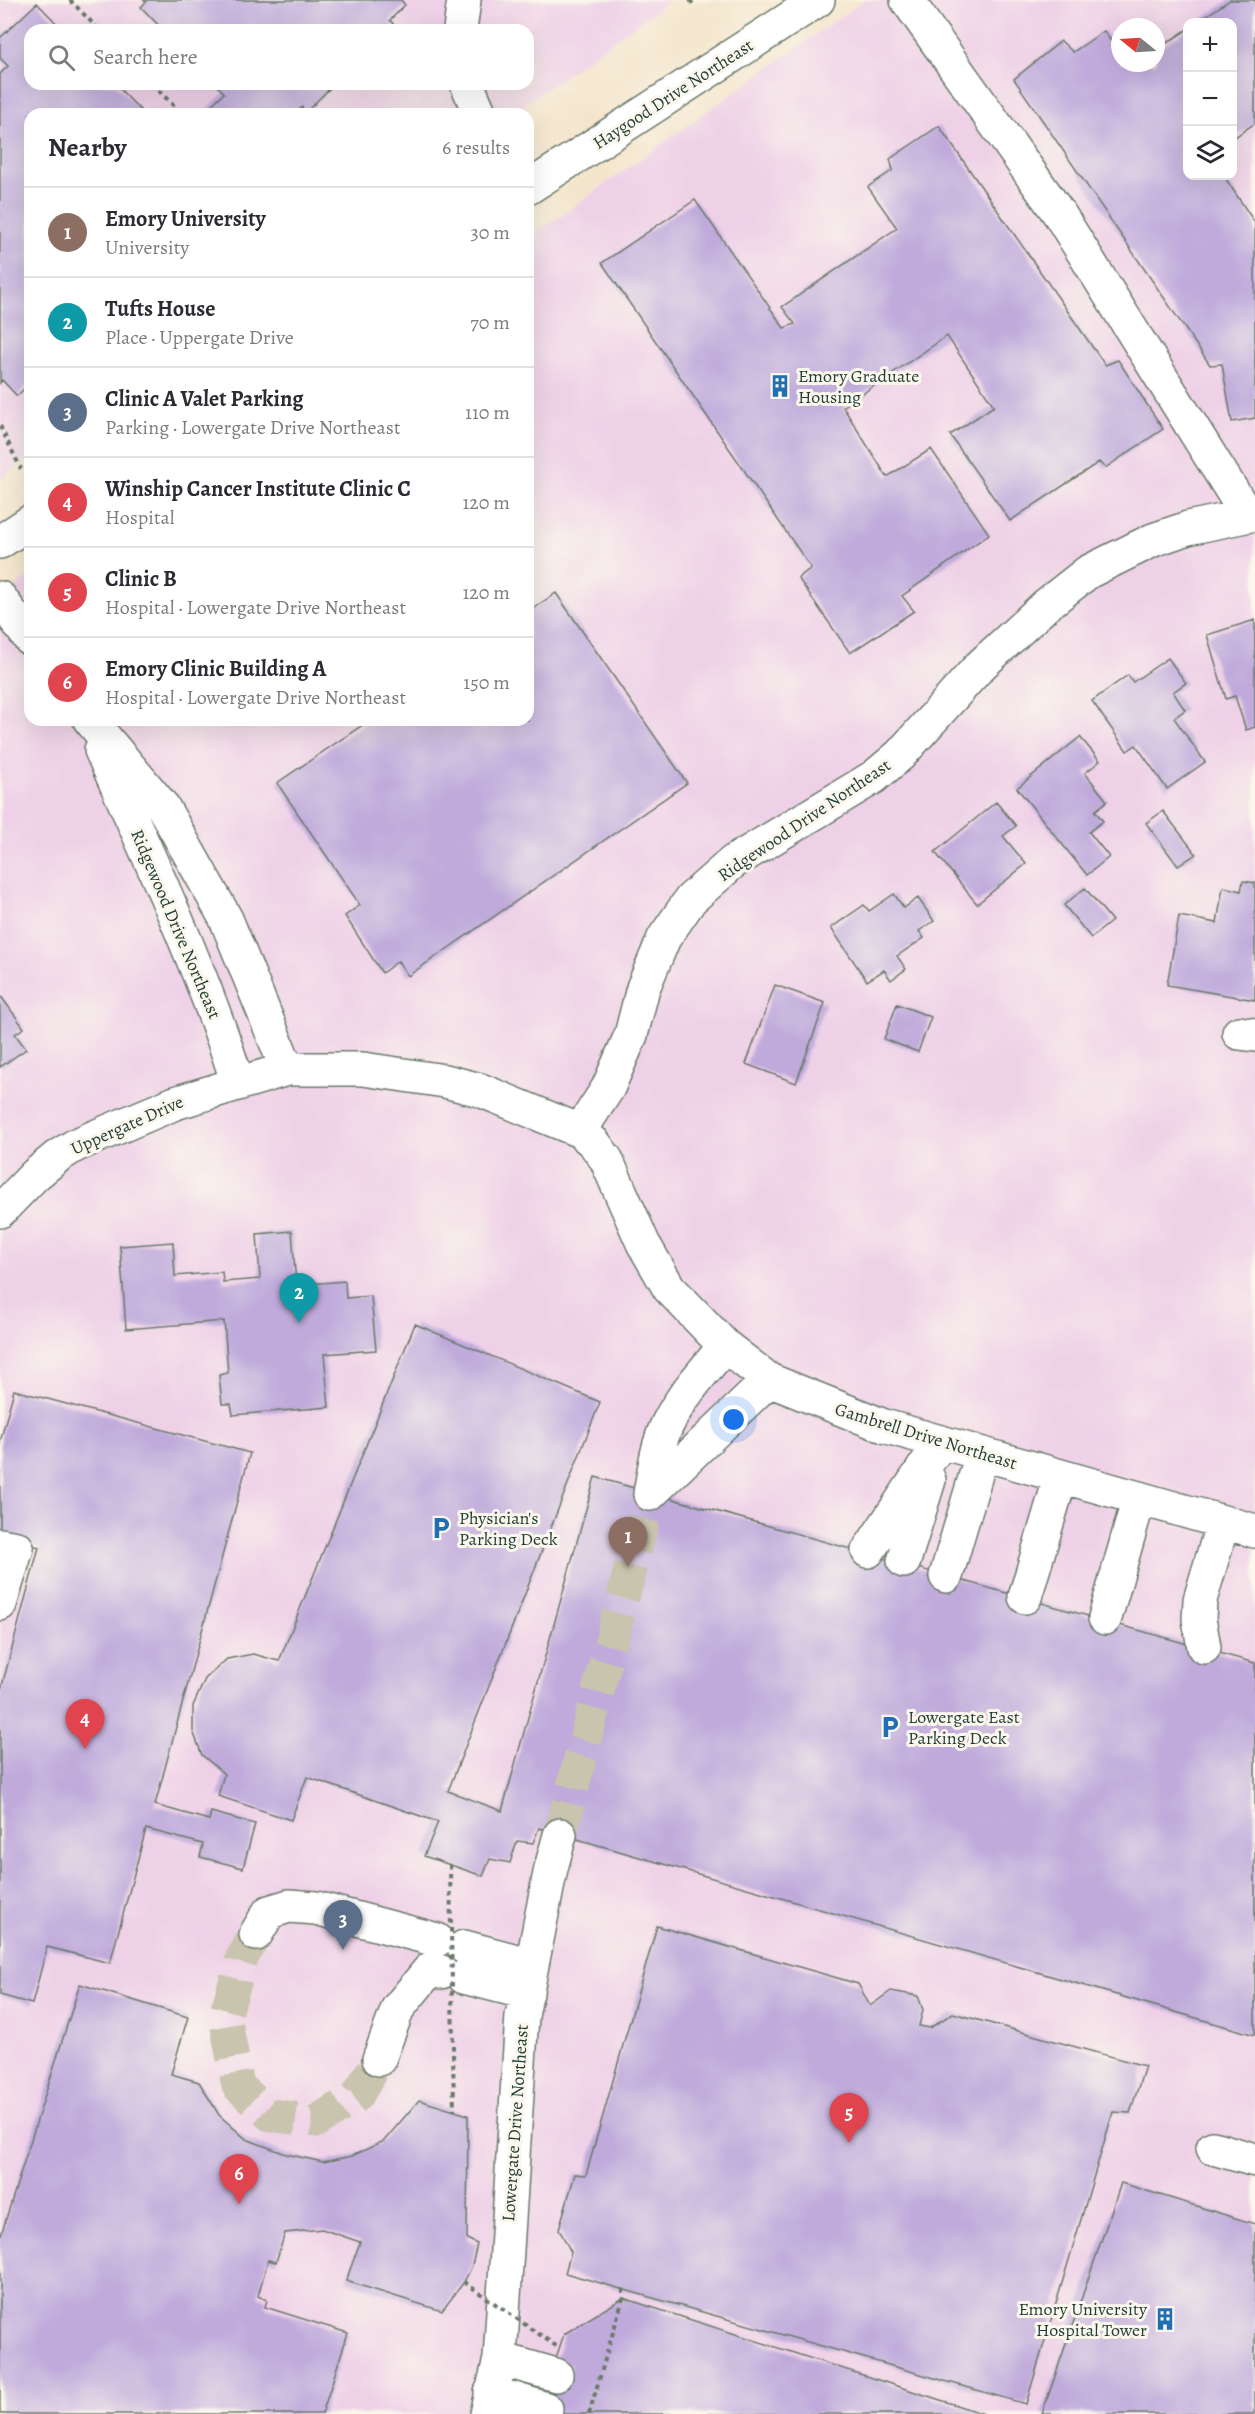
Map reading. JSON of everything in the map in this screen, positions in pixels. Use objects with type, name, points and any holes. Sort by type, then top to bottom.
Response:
[{"type":"street","points":[[461,24],[464,0]]},
{"type":"street","name":"Haygood Drive Northeast","points":[[534,184],[818,0]]},
{"type":"street","points":[[907,0],[1060,215],[1251,515]]},
{"type":"street","points":[[470,90],[477,108]]},
{"type":"street","name":"Ridgewood Drive Northeast","points":[[580,1131],[608,1088],[631,1035],[643,988],[664,938],[691,899],[733,862],[873,777],[900,755],[988,659],[1046,605],[1088,572],[1154,540],[1188,528],[1251,515]]},
{"type":"street","points":[[0,542],[24,526]]},
{"type":"street","points":[[0,598],[24,631]]},
{"type":"street","name":"Ridgewood Drive Northeast","points":[[92,726],[182,930],[224,1038],[238,1084]]},
{"type":"street","name":"Ridgewood Drive Northeast","points":[[94,726],[163,807],[226,919],[287,1069]]},
{"type":"street","points":[[238,1084],[287,1069],[363,1069],[446,1081],[480,1090],[580,1131]]},
{"type":"street","name":"Uppergate Drive","points":[[0,1211],[35,1175],[76,1145],[175,1103],[238,1084]]},
{"type":"street","name":"Gambrell Drive Northeast","points":[[580,1131],[594,1143],[606,1159],[643,1243],[669,1288],[693,1316],[725,1346],[768,1380],[884,1426],[1139,1498],[1246,1523]]},
{"type":"street","points":[[725,1346],[689,1389],[666,1426],[656,1459],[650,1494],[768,1380]]},
{"type":"street","points":[[868,1551],[941,1442]]},
{"type":"street","points":[[904,1561],[941,1442]]},
{"type":"street","points":[[946,1576],[982,1454]]},
{"type":"street","points":[[1025,1597],[1061,1476]]},
{"type":"street","points":[[1105,1618],[1139,1498]]},
{"type":"street","points":[[1204,1647],[1199,1619],[1200,1600],[1246,1523]]},
{"type":"street","points":[[0,1545],[17,1548],[0,1604]]},
{"type":"street","name":"Lowergate Drive Northeast","points":[[489,2403],[500,2359],[522,2016],[560,1835]]},
{"type":"street","points":[[256,1934],[268,1912],[289,1906],[316,1908],[451,1959],[530,1979]]},
{"type":"street","points":[[379,2059],[398,2008],[430,1969],[451,1959]]},
{"type":"street","points":[[1213,2148],[1255,2160]]},
{"type":"street","points":[[500,2359],[558,2362]]},
{"type":"street","points":[[489,2403],[546,2409]]},
{"type":"path","points":[[69,0],[93,24]]},
{"type":"path","points":[[158,90],[176,108]]},
{"type":"path","points":[[0,426],[21,469]]},
{"type":"path","points":[[450,1865],[454,2111]]},
{"type":"path","points":[[464,2282],[558,2362]]},
{"type":"path","points":[[589,2414],[623,2298],[623,2288]]},
{"type":"shaded area","points":[[0,0],[670,0],[519,108],[24,108],[24,461],[0,479]]},
{"type":"shaded area","points":[[864,0],[1255,0],[1255,2414],[0,2414],[0,599],[24,581],[24,726],[534,726],[534,235]]},
{"type":"building","points":[[144,0],[401,0],[405,5],[390,20],[393,24],[157,24],[141,7],[146,2]]},
{"type":"building","points":[[1230,0],[1255,0],[1255,123],[1237,136],[1237,18],[1203,18]]},
{"type":"building","points":[[37,3],[57,24],[24,24],[24,90],[121,90],[138,108],[24,108],[24,389],[17,396],[2,380],[0,383],[0,74],[8,66],[0,58],[0,38]]},
{"type":"building","points":[[1104,31],[1111,41],[1111,72],[1165,72],[1165,44],[1183,32],[1183,180],[1227,180],[1255,223],[1255,418],[1232,422],[1222,364],[1210,365],[1014,79],[1061,41],[1073,52]]},
{"type":"building","points":[[221,90],[328,90],[310,108],[208,108],[224,93]]},
{"type":"building","name":"Emory Graduate Housing","points":[[939,126],[1105,365],[1118,360],[1163,429],[1105,468],[1099,462],[1010,521],[950,435],[994,406],[947,336],[843,407],[887,477],[931,449],[989,534],[902,596],[914,611],[850,653],[798,578],[811,568],[602,263],[695,200],[784,328],[795,324],[782,307],[897,228],[868,187],[893,170],[890,159]]},
{"type":"building","points":[[556,593],[687,783],[408,976],[398,961],[382,973],[345,916],[360,905],[277,783],[361,726],[534,726],[534,608]]},
{"type":"building","points":[[1255,620],[1255,727],[1246,730],[1235,696],[1226,699],[1207,635]]},
{"type":"building","points":[[1168,658],[1186,683],[1173,692],[1185,710],[1174,718],[1205,762],[1167,789],[1136,745],[1127,751],[1092,701],[1128,675],[1133,682]]},
{"type":"building","points":[[1080,737],[1100,761],[1085,773],[1107,801],[1095,811],[1103,821],[1089,832],[1109,857],[1087,875],[1017,788]]},
{"type":"building","points":[[996,802],[1016,826],[1003,836],[1026,864],[977,904],[935,852]]},
{"type":"building","points":[[1163,811],[1196,854],[1178,866],[1146,823]]},
{"type":"building","points":[[1243,881],[1255,883],[1255,1000],[1167,985],[1179,916],[1217,923],[1223,887],[1241,891]]},
{"type":"building","points":[[1085,888],[1112,921],[1091,938],[1064,905]]},
{"type":"building","points":[[894,894],[904,908],[918,898],[934,921],[919,931],[924,938],[897,956],[906,969],[891,980],[884,970],[867,981],[831,928],[864,905],[869,911]]},
{"type":"building","points":[[775,985],[825,1003],[796,1083],[746,1064]]},
{"type":"building","points":[[0,995],[24,1028],[15,1034],[26,1049],[0,1067]]},
{"type":"building","points":[[897,1004],[931,1017],[918,1052],[884,1039]]},
{"type":"building","points":[[292,1231],[296,1285],[345,1281],[346,1298],[371,1296],[376,1350],[324,1354],[329,1407],[233,1415],[231,1404],[222,1404],[219,1375],[228,1373],[224,1321],[126,1329],[120,1246],[173,1242],[175,1276],[222,1272],[223,1282],[260,1279],[257,1234]]},
{"type":"building","name":"Lowergate East Parking Deck","points":[[415,1324],[600,1402],[448,1791],[502,1811],[595,1477],[1255,1663],[1255,2035],[539,1828],[533,1843],[517,1841],[510,1863],[490,1859],[483,1876],[424,1856],[438,1822],[307,1777],[291,1820],[218,1796],[224,1774],[202,1755],[193,1731],[193,1706],[205,1679],[227,1659],[253,1654],[279,1661]]},
{"type":"building","points":[[14,1390],[250,1453],[155,1805],[209,1820],[211,1812],[255,1824],[243,1868],[200,1857],[203,1844],[146,1829],[110,1963],[47,1947],[32,2004],[0,1995],[0,1693],[39,1547],[0,1536],[0,1442]]},
{"type":"building","points":[[657,1926],[858,1984],[870,2006],[891,1991],[918,1996],[923,2010],[919,2026],[930,2028],[953,2013],[1145,2066],[1130,2113],[1113,2112],[1026,2404],[565,2273],[571,2252],[559,2229],[575,2174],[586,2175]]},
{"type":"building","points":[[80,1984],[188,2017],[171,2074],[199,2082],[219,2115],[246,2139],[286,2154],[323,2162],[352,2156],[384,2141],[419,2100],[468,2115],[467,2239],[477,2244],[472,2266],[464,2282],[442,2311],[346,2281],[360,2242],[322,2229],[285,2233],[276,2262],[268,2260],[258,2296],[267,2300],[265,2307],[348,2333],[322,2414],[0,2414],[0,2238]]},
{"type":"building","name":"Emory University Hospital Tower","points":[[1121,2183],[1255,2224],[1255,2414],[1042,2414]]},
{"type":"building","points":[[623,2298],[984,2414],[544,2414],[556,2375],[568,2375],[571,2365],[556,2358],[564,2334]]},
{"type":"tunnel","points":[[560,1835],[650,1494]]},
{"type":"tunnel","points":[[256,1934],[242,1958],[225,2017],[238,2086],[270,2115],[317,2121],[357,2096],[379,2059]]},
{"type":"place","name":"Emory Graduate Housing","points":[[780,386]]},
{"type":"place","name":"Tufts House","points":[[299,1323]]},
{"type":"place","name":"Physician's Parking Deck","points":[[441,1528]]},
{"type":"place","name":"Emory University","points":[[628,1567]]},
{"type":"place","name":"Lowergate East Parking Deck","points":[[890,1727]]},
{"type":"place","name":"Winship Cancer Institute Clinic C","points":[[85,1749]]},
{"type":"place","name":"Clinic A Valet Parking","points":[[343,1950]]},
{"type":"place","name":"Clinic B","points":[[849,2143]]},
{"type":"place","name":"Emory Clinic Building A","points":[[239,2204]]},
{"type":"place","name":"Emory University Hospital Tower","points":[[1165,2319]]}]
